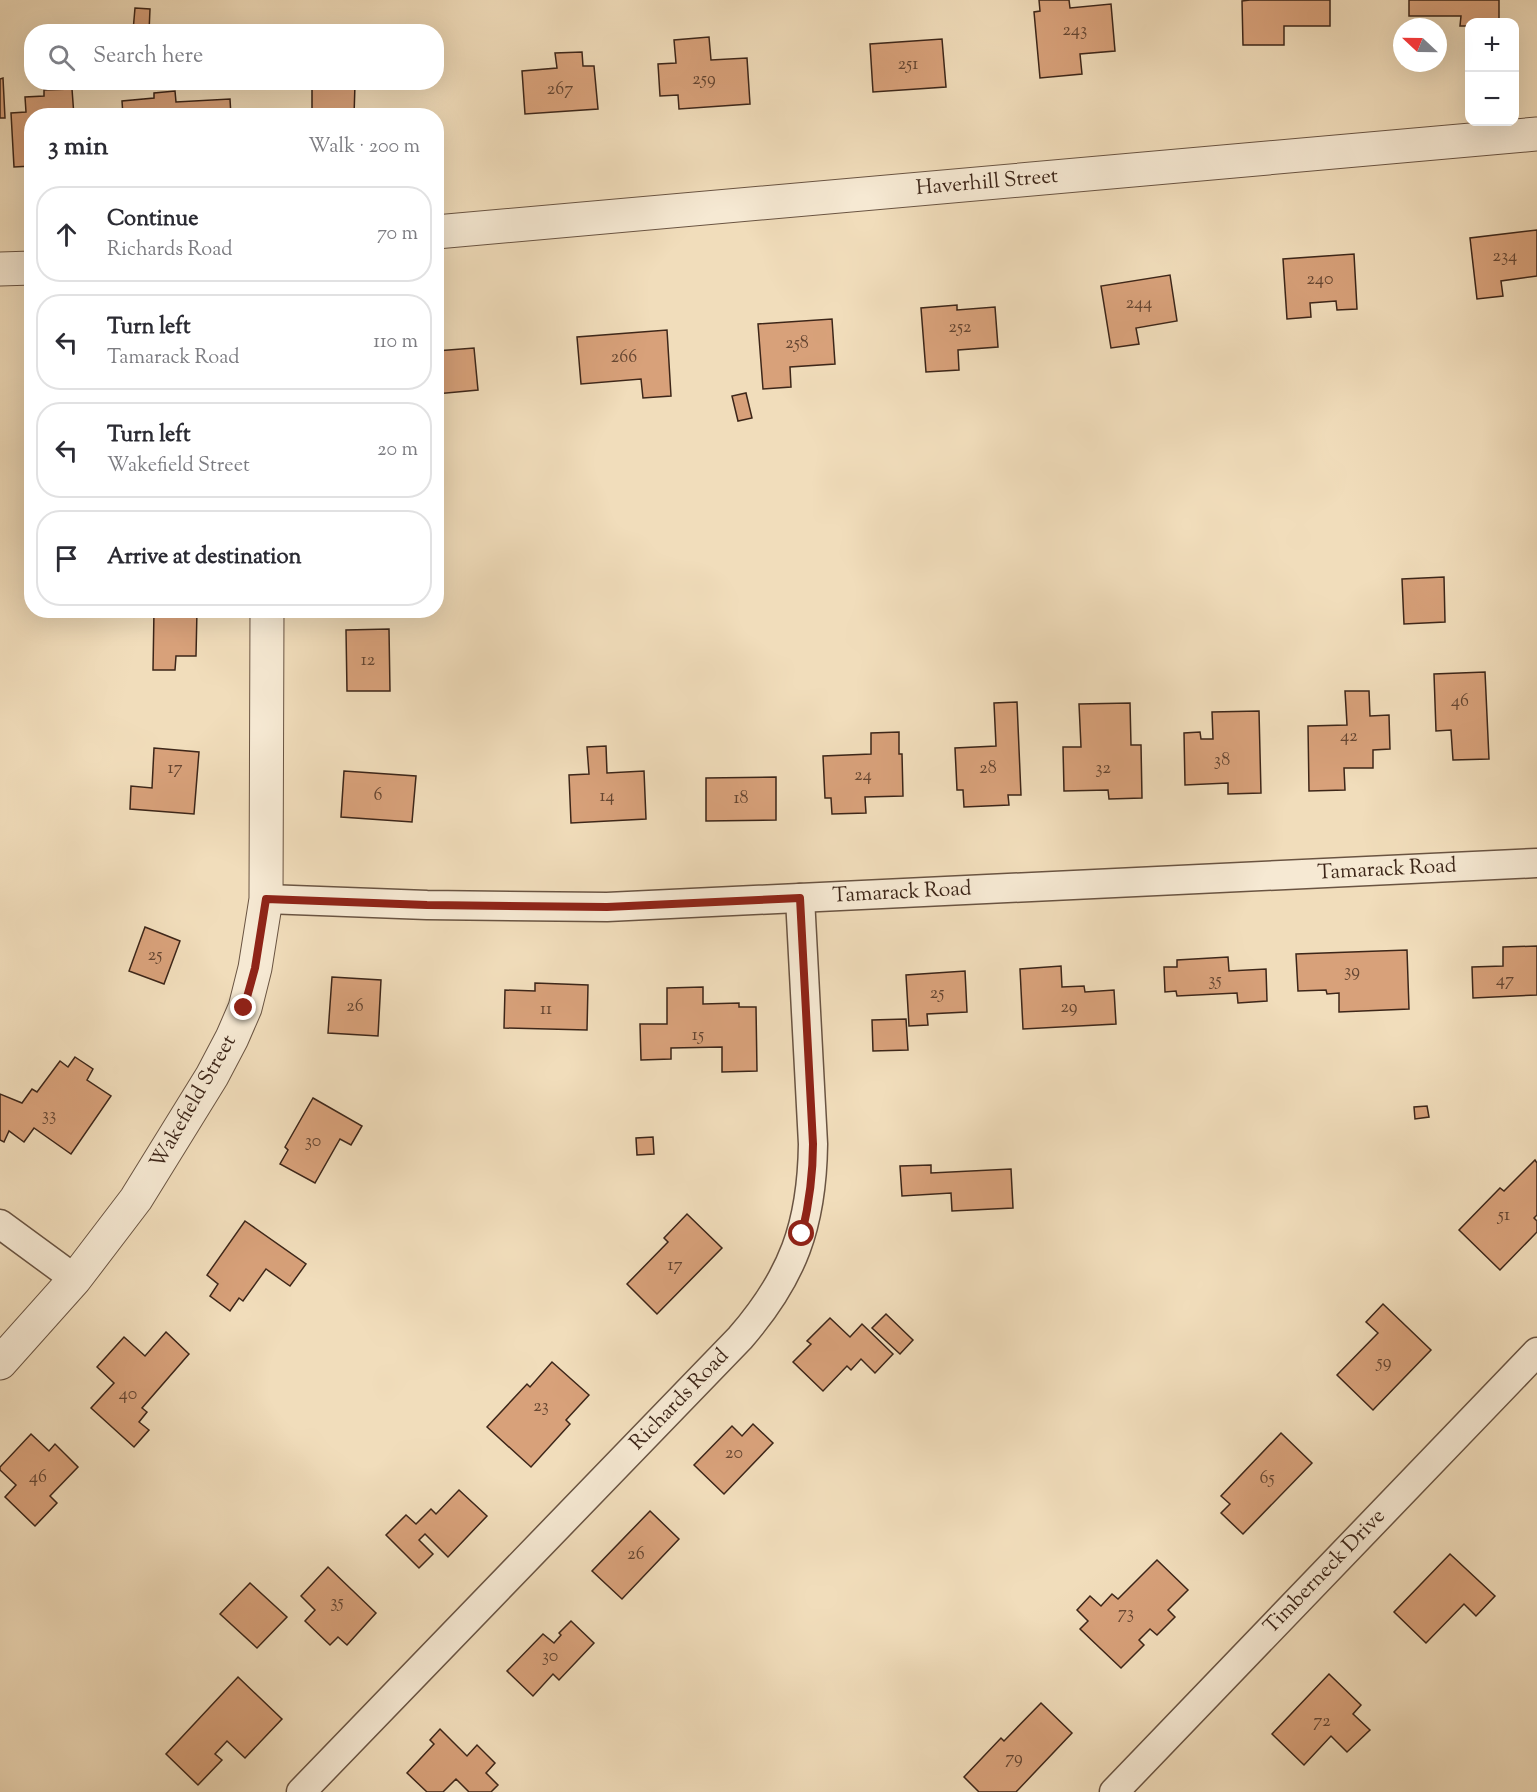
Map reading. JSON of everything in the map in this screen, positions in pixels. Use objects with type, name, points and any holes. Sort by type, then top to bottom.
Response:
[{"type":"street","name":"Haverhill Street","points":[[444,231],[1537,134]]},
{"type":"street","points":[[0,269],[24,268]]},
{"type":"street","name":"Wakefield Street","points":[[0,1363],[75,1280],[136,1199],[189,1116],[223,1057],[238,1024],[250,990],[266,899],[267,618]]},
{"type":"street","name":"Tamarack Road","points":[[266,899],[427,905],[607,907],[1537,863]]},
{"type":"street","name":"Richards Road","points":[[301,1792],[740,1338],[778,1290],[792,1263],[802,1234],[813,1174],[800,898]]},
{"type":"street","points":[[0,1224],[75,1280]]},
{"type":"street","name":"Timberneck Drive","points":[[1114,1792],[1537,1352]]},
{"type":"building","points":[[1039,0],[1069,0],[1070,8],[1111,4],[1115,51],[1080,54],[1082,74],[1040,78],[1034,12],[1040,11]]},
{"type":"building","points":[[1330,0],[1330,26],[1284,26],[1284,45],[1243,45],[1242,1]]},
{"type":"building","points":[[1409,0],[1499,0],[1499,18],[1465,18],[1465,26],[1460,26],[1461,16],[1409,16]]},
{"type":"building","points":[[135,8],[150,9],[149,24],[134,24]]},
{"type":"building","points":[[709,37],[711,60],[747,58],[750,104],[679,109],[678,95],[660,96],[658,64],[676,63],[674,40]]},
{"type":"building","points":[[942,39],[946,87],[873,92],[870,44]]},
{"type":"building","points":[[582,52],[583,66],[594,66],[598,109],[525,114],[522,71],[557,68],[555,53]]},
{"type":"building","points":[[3,78],[5,118],[0,118],[0,79]]},
{"type":"building","points":[[44,90],[72,90],[73,108],[26,108],[25,97],[44,96]]},
{"type":"building","points":[[312,90],[355,90],[354,108],[312,108]]},
{"type":"building","points":[[175,91],[176,102],[230,99],[231,108],[122,108],[122,101],[154,98],[154,93]]},
{"type":"building","points":[[24,112],[24,166],[14,167],[11,113]]},
{"type":"building","points":[[1537,230],[1537,276],[1501,281],[1503,296],[1477,299],[1470,238]]},
{"type":"building","points":[[1354,254],[1357,309],[1337,310],[1336,301],[1310,303],[1311,317],[1287,319],[1283,259]]},
{"type":"building","points":[[1170,275],[1177,321],[1136,328],[1139,344],[1111,348],[1101,286]]},
{"type":"building","points":[[957,305],[957,310],[995,307],[998,347],[958,350],[959,370],[926,372],[921,308]]},
{"type":"building","points":[[832,319],[835,364],[790,367],[791,387],[763,389],[758,324]]},
{"type":"building","points":[[667,330],[671,396],[643,398],[641,379],[581,384],[577,337]]},
{"type":"building","points":[[474,348],[478,390],[444,393],[444,350]]},
{"type":"building","points":[[746,393],[752,418],[738,421],[732,396]]},
{"type":"building","points":[[1444,577],[1445,622],[1404,624],[1402,579]]},
{"type":"building","points":[[154,618],[197,618],[196,656],[176,656],[175,670],[153,670]]},
{"type":"building","points":[[389,629],[390,691],[347,691],[346,630]]},
{"type":"building","points":[[1485,672],[1489,759],[1453,760],[1451,730],[1436,731],[1434,674]]},
{"type":"building","points":[[1345,691],[1369,691],[1370,716],[1389,715],[1390,749],[1373,750],[1373,768],[1344,768],[1345,790],[1309,791],[1308,726],[1347,725]]},
{"type":"building","points":[[1017,702],[1021,795],[1008,795],[1009,805],[964,807],[963,790],[957,790],[955,748],[996,746],[994,703]]},
{"type":"building","points":[[1130,703],[1131,745],[1141,745],[1142,798],[1109,799],[1108,790],[1064,791],[1063,747],[1081,747],[1079,704]]},
{"type":"building","points":[[1259,711],[1261,793],[1228,794],[1228,783],[1185,785],[1184,733],[1200,732],[1201,739],[1213,739],[1212,712]]},
{"type":"building","points":[[899,732],[903,796],[865,797],[866,813],[832,814],[831,798],[825,798],[823,756],[871,754],[871,733]]},
{"type":"building","points":[[606,746],[607,773],[644,771],[646,819],[571,823],[569,775],[589,774],[587,747]]},
{"type":"building","points":[[154,748],[199,752],[194,814],[130,809],[131,786],[152,788]]},
{"type":"building","points":[[344,771],[416,776],[412,822],[341,817]]},
{"type":"building","points":[[776,777],[776,820],[706,821],[706,778]]},
{"type":"building","points":[[145,927],[180,941],[164,984],[129,971]]},
{"type":"building","points":[[1537,946],[1537,995],[1473,998],[1472,967],[1503,966],[1503,947]]},
{"type":"building","points":[[1407,950],[1409,1009],[1339,1012],[1339,993],[1327,994],[1326,990],[1298,991],[1296,954]]},
{"type":"building","points":[[1228,957],[1229,971],[1266,969],[1267,1001],[1238,1003],[1237,993],[1177,996],[1176,991],[1165,992],[1164,967],[1177,967],[1177,960]]},
{"type":"building","points":[[1061,966],[1062,987],[1084,986],[1085,992],[1114,990],[1116,1024],[1023,1029],[1020,969]]},
{"type":"building","points":[[965,971],[967,1012],[927,1014],[928,1025],[909,1026],[906,975]]},
{"type":"building","points":[[332,977],[381,980],[378,1036],[328,1033]]},
{"type":"building","points":[[535,983],[588,985],[587,1030],[504,1028],[505,990],[535,991]]},
{"type":"building","points":[[703,987],[703,1004],[739,1003],[739,1007],[756,1007],[757,1071],[722,1072],[722,1047],[671,1048],[671,1059],[641,1060],[640,1024],[667,1024],[667,988]]},
{"type":"building","points":[[906,1019],[908,1050],[873,1051],[872,1020]]},
{"type":"building","points":[[75,1057],[93,1069],[87,1080],[111,1096],[71,1154],[34,1128],[24,1142],[9,1131],[4,1142],[0,1140],[0,1094],[22,1103],[32,1089],[37,1092],[60,1061],[68,1067]]},
{"type":"building","points":[[313,1098],[362,1126],[351,1145],[340,1139],[315,1183],[280,1164],[288,1150],[285,1147]]},
{"type":"building","points":[[1427,1106],[1429,1117],[1415,1119],[1414,1107]]},
{"type":"building","points":[[653,1137],[654,1154],[637,1155],[636,1138]]},
{"type":"building","points":[[1535,1160],[1537,1163],[1537,1215],[1534,1218],[1537,1221],[1537,1232],[1500,1270],[1459,1230],[1500,1188],[1504,1191]]},
{"type":"building","points":[[931,1165],[931,1173],[1011,1169],[1013,1208],[952,1211],[951,1193],[902,1196],[900,1166]]},
{"type":"building","points":[[687,1214],[722,1248],[657,1314],[627,1284],[668,1242],[664,1238]]},
{"type":"building","points":[[245,1221],[306,1264],[290,1286],[266,1269],[243,1301],[239,1298],[230,1311],[210,1296],[218,1284],[207,1275]]},
{"type":"building","points":[[1383,1304],[1431,1350],[1373,1410],[1337,1375],[1378,1333],[1366,1322]]},
{"type":"building","points":[[886,1314],[913,1340],[900,1354],[872,1328]]},
{"type":"building","points":[[830,1318],[850,1337],[862,1324],[893,1354],[875,1373],[861,1359],[851,1370],[847,1366],[823,1391],[793,1362],[811,1344],[807,1341]]},
{"type":"building","points":[[166,1332],[189,1354],[142,1408],[147,1412],[139,1422],[149,1430],[134,1447],[91,1408],[114,1383],[97,1367],[124,1337],[145,1356]]},
{"type":"building","points":[[552,1362],[589,1395],[566,1420],[570,1424],[531,1467],[487,1427],[527,1384],[530,1387]]},
{"type":"building","points":[[753,1424],[773,1443],[724,1494],[694,1465],[732,1426],[742,1436]]},
{"type":"building","points":[[1281,1433],[1312,1463],[1243,1534],[1221,1513],[1230,1504],[1221,1496]]},
{"type":"building","points":[[31,1434],[49,1451],[55,1444],[78,1467],[50,1496],[57,1503],[35,1526],[5,1497],[16,1485],[0,1470],[0,1467]]},
{"type":"building","points":[[459,1490],[487,1516],[448,1557],[425,1534],[419,1540],[433,1554],[419,1568],[386,1535],[406,1515],[416,1524],[431,1509],[436,1514]]},
{"type":"building","points":[[650,1511],[679,1539],[622,1599],[592,1571]]},
{"type":"building","points":[[1450,1554],[1495,1596],[1476,1616],[1464,1604],[1426,1643],[1394,1612]]},
{"type":"building","points":[[1157,1560],[1188,1590],[1168,1610],[1175,1617],[1157,1635],[1150,1629],[1139,1640],[1144,1645],[1121,1668],[1080,1629],[1088,1621],[1077,1610],[1090,1596],[1101,1606],[1112,1594],[1118,1599]]},
{"type":"building","points":[[328,1567],[376,1613],[347,1645],[338,1637],[330,1645],[305,1621],[315,1610],[301,1596]]},
{"type":"building","points":[[250,1583],[287,1617],[257,1648],[220,1614]]},
{"type":"building","points":[[571,1621],[594,1643],[559,1680],[553,1674],[533,1696],[507,1671],[543,1634],[554,1643],[561,1635],[559,1633]]},
{"type":"building","points":[[1329,1674],[1361,1705],[1353,1714],[1370,1730],[1347,1752],[1331,1736],[1304,1765],[1272,1734]]},
{"type":"building","points":[[238,1677],[282,1719],[245,1758],[227,1741],[215,1754],[222,1760],[198,1785],[166,1754]]},
{"type":"building","points":[[1041,1703],[1072,1733],[1016,1792],[979,1792],[964,1777],[1001,1738],[1004,1741]]},
{"type":"building","points":[[440,1729],[467,1756],[477,1745],[495,1763],[486,1773],[498,1785],[491,1792],[469,1792],[456,1779],[443,1792],[427,1792],[407,1773],[434,1744],[430,1740]]},
{"type":"route","points":[[244,1008],[255,968],[266,899],[427,905],[607,907],[800,898],[813,1144],[813,1174],[802,1234]]}]
